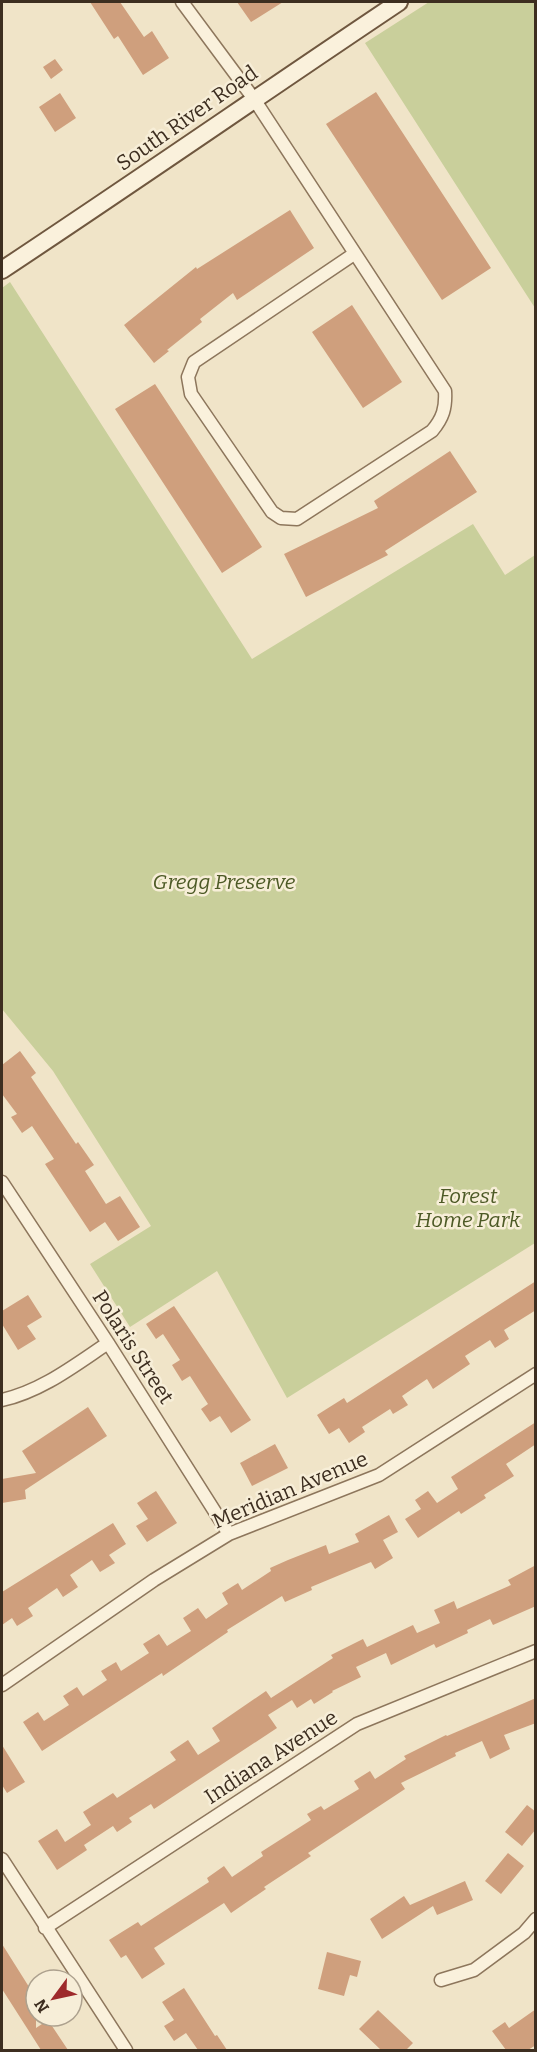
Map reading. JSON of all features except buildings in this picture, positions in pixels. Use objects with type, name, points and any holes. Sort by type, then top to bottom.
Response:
[{"type":"street","points":[[182,2],[254,99],[444,391],[446,404],[442,419],[432,431],[297,519],[281,518],[272,512],[191,394],[188,377],[194,362],[354,254]]},
{"type":"street","name":"South River Road","points":[[2,270],[399,2]]},
{"type":"street","name":"Polaris Street","points":[[2,1182],[108,1343],[229,1534]]},
{"type":"street","points":[[2,1400],[18,1396],[44,1384],[108,1343]]},
{"type":"street","name":"Meridian Avenue","points":[[2,1684],[154,1580],[229,1534],[379,1475],[536,1374]]},
{"type":"street","name":"Indiana Avenue","points":[[45,1928],[357,1724],[536,1651]]},
{"type":"street","points":[[2,1859],[126,2050]]},
{"type":"street","points":[[441,1980],[474,1970],[524,1933],[536,1919]]},
{"type":"green space","points":[[429,2],[535,2],[535,308],[365,43]]},
{"type":"green space","name":"Gregg Preserve","points":[[10,282],[252,659],[473,524],[505,575],[535,555],[535,1243],[287,1398],[217,1271],[130,1327],[90,1264],[151,1226],[53,1071],[2,1009],[2,288]]},
{"type":"park label","name":"Forest Home Park","points":[[468,1208]]}]
